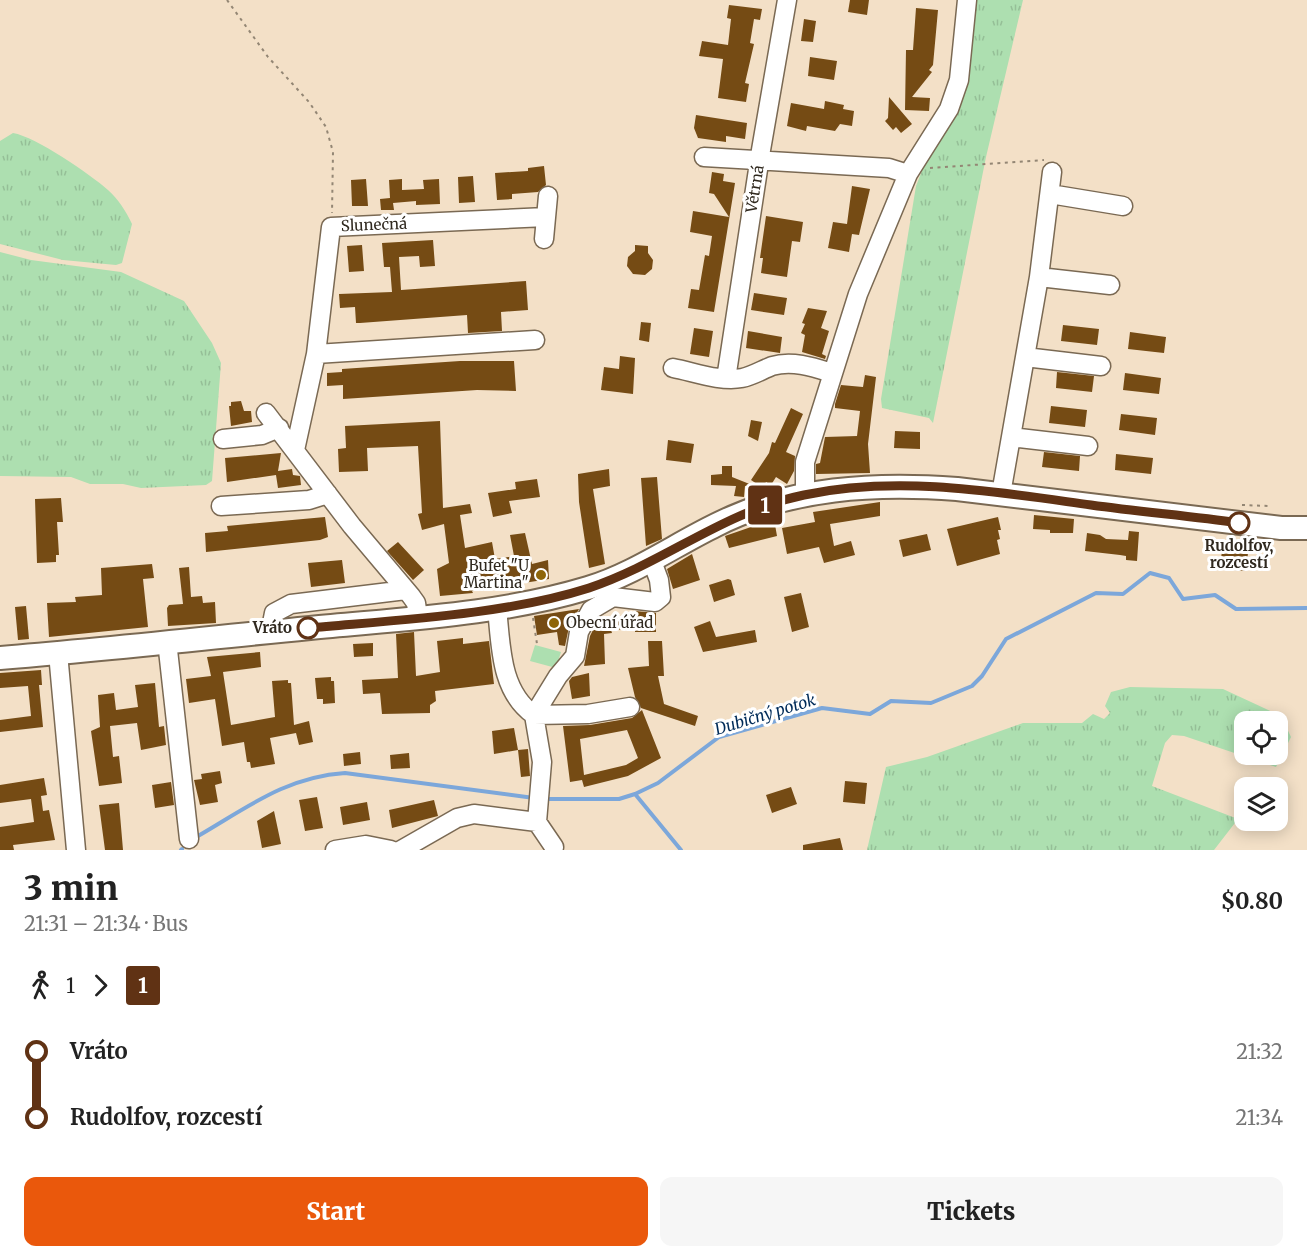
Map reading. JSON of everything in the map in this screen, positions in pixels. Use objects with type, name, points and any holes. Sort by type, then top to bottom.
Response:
[{"type":"main road","points":[[0,658],[270,633],[497,608],[588,588],[652,561],[735,516],[805,495],[837,489],[904,485],[1001,494],[1281,528],[1307,528]]},
{"type":"street","name":"Větrná","points":[[726,379],[759,159],[787,0]]},
{"type":"street","points":[[805,495],[805,462],[858,294],[909,171],[949,110],[959,80],[967,0]]},
{"type":"street","points":[[704,157],[909,171]]},
{"type":"street","points":[[1001,494],[1039,277],[1052,172]]},
{"type":"street","points":[[1050,194],[1123,206]]},
{"type":"street","points":[[544,239],[548,196]]},
{"type":"street","name":"Slunečná","points":[[296,450],[316,354],[330,227],[546,217]]},
{"type":"street","points":[[1039,277],[1110,285]]},
{"type":"street","points":[[316,354],[535,340]]},
{"type":"street","points":[[1025,357],[1101,366]]},
{"type":"street","points":[[673,368],[726,379],[743,378],[774,366],[812,366],[832,373]]},
{"type":"street","points":[[224,439],[272,424],[296,450],[328,494],[416,603],[418,617]]},
{"type":"street","points":[[1011,437],[1088,446]]},
{"type":"street","points":[[221,506],[309,500],[328,494]]},
{"type":"street","points":[[554,847],[538,806],[542,762],[534,715],[558,676],[575,656],[579,632],[591,610],[613,597],[655,602],[661,597],[659,580],[652,561]]},
{"type":"street","points":[[270,633],[274,613],[291,604],[406,590]]},
{"type":"street","points":[[497,608],[501,647],[509,687],[520,705],[534,715],[588,714],[630,707]]},
{"type":"street","points":[[166,641],[189,839]]},
{"type":"street","points":[[58,653],[75,850]]},
{"type":"street","points":[[401,850],[457,818],[538,806]]},
{"type":"street","points":[[335,850],[366,845],[391,850]]},
{"type":"path","points":[[227,0],[268,57],[309,102],[326,127],[333,152],[330,227]]},
{"type":"path","points":[[909,171],[1044,160],[1052,172]]},
{"type":"path","points":[[537,638],[537,644]]},
{"type":"green space","points":[[974,0],[1023,0],[986,157],[933,423],[929,418],[882,408],[881,399],[916,186],[927,158]]},
{"type":"green space","points":[[13,133],[35,141],[62,157],[100,183],[115,197],[132,224],[122,263],[116,265],[63,260],[0,244],[0,141]]},
{"type":"green space","points":[[0,252],[31,260],[121,272],[184,301],[212,343],[221,363],[212,481],[206,485],[141,488],[123,484],[90,484],[71,477],[0,476]]},
{"type":"green space","points":[[535,645],[561,652],[556,668],[530,661]]},
{"type":"green space","points":[[1130,687],[1223,689],[1270,711],[1234,711],[1234,753],[1184,736],[1172,735],[1165,743],[1152,786],[1234,817],[1234,824],[1214,850],[867,850],[886,767],[927,757],[1023,723],[1082,723],[1093,714],[1104,719],[1110,713],[1105,706],[1111,692]]},
{"type":"building","points":[[850,0],[869,0],[867,15],[848,12]]},
{"type":"building","points":[[729,5],[762,9],[760,20],[754,19],[750,43],[754,44],[745,83],[749,84],[746,102],[718,98],[723,59],[699,56],[702,41],[728,45],[731,19],[727,18]]},
{"type":"building","points":[[916,8],[938,10],[933,65],[929,70],[932,72],[912,97],[930,98],[929,111],[905,110],[906,50],[913,50]]},
{"type":"building","points":[[804,19],[816,21],[813,42],[801,41]]},
{"type":"building","points":[[810,57],[837,61],[834,80],[808,76]]},
{"type":"building","points":[[889,97],[912,124],[901,133],[896,127],[893,130],[885,121],[888,118]]},
{"type":"building","points":[[825,101],[844,105],[843,109],[854,111],[852,126],[840,124],[835,131],[807,126],[806,131],[787,126],[791,103],[824,109]]},
{"type":"building","points":[[696,115],[747,123],[745,139],[726,136],[726,142],[698,138],[694,128]]},
{"type":"building","points":[[544,166],[546,185],[538,192],[512,194],[512,199],[497,200],[495,173],[528,171],[528,168]]},
{"type":"building","points":[[712,172],[724,174],[723,181],[735,183],[714,312],[688,308],[691,289],[699,290],[705,255],[709,256],[712,236],[690,232],[693,211],[729,217],[714,194],[709,193]]},
{"type":"building","points":[[473,176],[475,202],[459,203],[458,177]]},
{"type":"building","points":[[366,179],[368,206],[352,206],[351,180]]},
{"type":"building","points":[[402,179],[402,190],[424,189],[423,180],[439,179],[440,204],[416,205],[416,201],[393,203],[394,210],[381,210],[380,199],[390,198],[389,180]]},
{"type":"building","points":[[852,186],[870,189],[859,235],[852,234],[849,252],[828,248],[833,222],[847,224]]},
{"type":"building","points":[[766,216],[803,222],[800,242],[792,241],[787,277],[761,273],[763,258],[760,258]]},
{"type":"building","points":[[433,240],[435,266],[420,267],[419,256],[399,257],[401,290],[526,281],[528,310],[501,312],[502,331],[468,333],[467,315],[356,323],[355,307],[340,308],[339,294],[392,292],[390,267],[384,267],[382,243]]},
{"type":"building","points":[[362,245],[364,271],[349,272],[347,246]]},
{"type":"building","points":[[635,245],[648,246],[648,253],[653,260],[652,269],[645,275],[633,274],[627,266],[628,257],[635,251]]},
{"type":"building","points":[[754,293],[787,298],[784,315],[751,310]]},
{"type":"building","points":[[808,308],[827,311],[821,328],[829,331],[822,354],[826,356],[825,359],[802,352],[805,335],[801,333],[805,324],[802,323]]},
{"type":"building","points":[[641,322],[651,323],[649,342],[639,340]]},
{"type":"building","points":[[1063,325],[1099,329],[1097,345],[1061,341]]},
{"type":"building","points":[[694,328],[713,331],[709,357],[690,354]]},
{"type":"building","points":[[748,331],[782,337],[780,353],[746,348]]},
{"type":"building","points":[[1130,332],[1166,337],[1164,353],[1128,349]]},
{"type":"building","points":[[620,356],[635,358],[633,394],[601,390],[604,367],[619,369]]},
{"type":"building","points":[[460,361],[514,361],[516,391],[477,390],[343,399],[343,385],[327,386],[327,373],[342,372],[342,369]]},
{"type":"building","points":[[1057,372],[1094,376],[1092,392],[1056,388]]},
{"type":"building","points":[[1125,373],[1161,378],[1159,394],[1123,390]]},
{"type":"building","points":[[865,375],[876,377],[868,444],[870,473],[816,474],[816,464],[820,463],[825,437],[857,436],[860,411],[835,408],[835,404],[841,385],[863,387]]},
{"type":"building","points":[[241,401],[244,411],[251,411],[252,422],[231,426],[229,406],[231,402]]},
{"type":"building","points":[[1051,406],[1087,410],[1085,427],[1049,423]]},
{"type":"building","points":[[791,408],[803,414],[786,452],[795,456],[794,471],[787,484],[776,477],[771,485],[766,482],[763,488],[751,480],[769,453],[772,442],[775,443]]},
{"type":"building","points":[[1121,414],[1157,418],[1155,435],[1119,430]]},
{"type":"building","points":[[751,420],[762,422],[758,441],[748,436]]},
{"type":"building","points":[[440,421],[443,508],[470,504],[472,513],[460,515],[465,548],[492,542],[495,559],[514,556],[510,535],[525,533],[532,564],[548,560],[549,579],[472,591],[473,593],[440,596],[437,569],[449,563],[444,524],[422,530],[418,514],[422,513],[418,446],[367,448],[368,471],[339,472],[338,449],[346,448],[345,426]]},
{"type":"building","points":[[895,431],[920,432],[920,449],[894,448]]},
{"type":"building","points":[[668,440],[694,444],[691,463],[666,460]]},
{"type":"building","points":[[1044,452],[1080,456],[1079,471],[1042,467]]},
{"type":"building","points":[[281,453],[278,471],[292,469],[293,475],[300,476],[301,485],[278,488],[276,475],[227,482],[225,458]]},
{"type":"building","points":[[1116,454],[1153,458],[1151,474],[1115,470]]},
{"type":"building","points":[[722,466],[732,466],[732,477],[752,485],[745,486],[744,497],[734,496],[736,486],[711,485],[711,475],[722,474]]},
{"type":"building","points":[[609,469],[610,486],[593,489],[605,564],[589,568],[579,502],[578,474]]},
{"type":"building","points":[[657,477],[662,539],[646,546],[641,478]]},
{"type":"building","points":[[537,479],[540,497],[509,501],[512,513],[493,517],[488,493],[516,489],[515,482]]},
{"type":"building","points":[[61,498],[63,522],[57,522],[59,555],[56,555],[56,562],[37,563],[35,499]]},
{"type":"building","points":[[880,502],[880,516],[830,524],[834,546],[851,541],[855,555],[824,563],[819,547],[787,554],[782,528],[815,522],[813,512]]},
{"type":"building","points":[[1034,515],[1074,519],[1073,533],[1050,533],[1050,530],[1033,529]]},
{"type":"building","points":[[325,517],[328,537],[320,540],[206,552],[205,533],[228,531],[227,526]]},
{"type":"building","points":[[998,517],[1001,530],[998,530],[1000,539],[997,540],[1000,554],[957,566],[947,529]]},
{"type":"building","points":[[774,519],[777,536],[729,548],[725,536]]},
{"type":"building","points":[[1129,531],[1139,532],[1137,561],[1126,560],[1126,556],[1085,551],[1087,533],[1100,535],[1106,539],[1128,540]]},
{"type":"building","points":[[927,534],[931,550],[903,557],[899,540]]},
{"type":"building","points":[[398,542],[424,570],[413,580],[387,551]]},
{"type":"building","points":[[1222,550],[1248,553],[1246,571],[1220,569]]},
{"type":"building","points":[[692,554],[700,580],[673,589],[667,569]]},
{"type":"building","points":[[342,560],[345,583],[311,587],[308,563]]},
{"type":"building","points":[[152,564],[154,578],[143,579],[148,627],[49,637],[47,603],[76,602],[75,597],[102,595],[101,568]]},
{"type":"building","points":[[189,567],[191,597],[202,596],[203,603],[215,602],[216,623],[168,626],[167,608],[169,605],[183,604],[179,568]]},
{"type":"building","points":[[731,580],[735,595],[714,602],[709,585]]},
{"type":"building","points":[[801,593],[809,627],[792,632],[784,597]]},
{"type":"building","points":[[26,606],[29,639],[18,640],[15,607]]},
{"type":"building","name":"Obecní úřad","points":[[579,609],[569,627],[565,646],[559,645],[557,632],[537,635],[534,616]]},
{"type":"building","points":[[635,611],[656,613],[656,632],[635,632],[635,629],[611,630],[612,633],[604,634],[605,664],[584,666],[590,636],[598,620],[635,615]]},
{"type":"building","points":[[710,621],[716,637],[755,630],[757,642],[703,652],[694,627]]},
{"type":"building","points":[[414,632],[416,676],[440,672],[437,641],[463,638],[463,644],[489,641],[494,684],[435,691],[436,701],[430,705],[430,713],[382,714],[380,693],[363,694],[362,680],[398,678],[396,634]]},
{"type":"building","points":[[648,641],[662,641],[664,676],[658,676],[664,704],[698,716],[695,726],[641,708],[635,697],[628,668],[649,666]]},
{"type":"building","points":[[373,643],[373,656],[354,657],[353,644]]},
{"type":"building","points":[[260,652],[261,667],[223,672],[231,725],[275,717],[272,681],[288,680],[288,683],[291,683],[294,725],[309,721],[313,742],[299,745],[296,733],[270,738],[275,764],[251,768],[250,762],[247,762],[244,742],[222,746],[215,699],[189,703],[186,679],[211,676],[207,657]]},
{"type":"building","points":[[41,670],[42,685],[39,685],[43,727],[0,732],[0,720],[31,716],[28,686],[0,688],[0,673]]},
{"type":"building","points":[[589,673],[590,696],[572,699],[569,681],[572,677]]},
{"type":"building","points":[[331,677],[331,681],[334,681],[335,703],[323,704],[323,699],[317,699],[315,678]]},
{"type":"building","points":[[155,683],[159,727],[164,726],[166,745],[141,750],[137,723],[110,726],[113,757],[119,756],[122,783],[99,786],[91,731],[100,727],[98,695],[114,693],[116,710],[138,707],[135,685]]},
{"type":"building","points":[[642,710],[661,758],[628,776],[584,787],[582,780],[570,782],[563,726],[590,725],[632,718]],"holes":[[[627,730],[638,758],[626,765],[584,775],[580,739]]]},
{"type":"building","points":[[514,728],[518,750],[494,754],[492,731]]},
{"type":"building","points":[[528,749],[530,776],[521,777],[518,750]]},
{"type":"building","points":[[360,752],[361,764],[344,766],[343,754]]},
{"type":"building","points":[[409,753],[410,768],[391,769],[390,755]]},
{"type":"building","points":[[220,771],[222,783],[215,785],[218,802],[200,805],[194,780],[202,779],[201,774]]},
{"type":"building","points":[[44,778],[47,795],[41,796],[43,811],[49,810],[55,840],[13,845],[14,850],[0,850],[0,827],[34,822],[31,799],[0,803],[0,785]]},
{"type":"building","points":[[845,781],[867,783],[865,804],[843,802]]},
{"type":"building","points":[[171,782],[174,805],[155,808],[152,785]]},
{"type":"building","points":[[791,787],[797,804],[772,813],[766,795]]},
{"type":"building","points":[[317,797],[323,828],[305,831],[299,800]]},
{"type":"building","points":[[434,800],[438,816],[392,828],[389,810]]},
{"type":"building","points":[[367,802],[370,820],[343,825],[340,807]]},
{"type":"building","points":[[119,803],[123,850],[105,850],[99,805]]},
{"type":"building","points":[[274,811],[281,844],[262,848],[257,821]]},
{"type":"building","points":[[840,838],[843,850],[803,850],[803,845]]},
{"type":"waterway","name":"Dubičný potok","points":[[544,799],[619,799],[635,794],[658,783],[719,737],[822,708],[870,714],[891,701],[931,703],[972,686],[982,676],[1006,639],[1096,593],[1123,594],[1150,573],[1169,578],[1183,599],[1215,595],[1236,609],[1307,608]]},
{"type":"waterway","name":"Dubičný potok","points":[[198,836],[251,804],[286,787],[304,780],[345,773],[534,798]]},
{"type":"waterway","points":[[635,794],[681,850]]},
{"type":"bus line","name":"1","points":[[308,628],[497,608],[588,588],[652,561],[735,516],[783,500],[837,489],[904,485],[957,489],[1239,523]]},
{"type":"place","name":"Rudolfov, rozcestí","points":[[1239,523]]},
{"type":"place","name":"Bufet \"U Martina\"","points":[[541,575]]},
{"type":"place","name":"Obecní úřad","points":[[554,623]]},
{"type":"place","name":"Vráto","points":[[308,628]]}]
